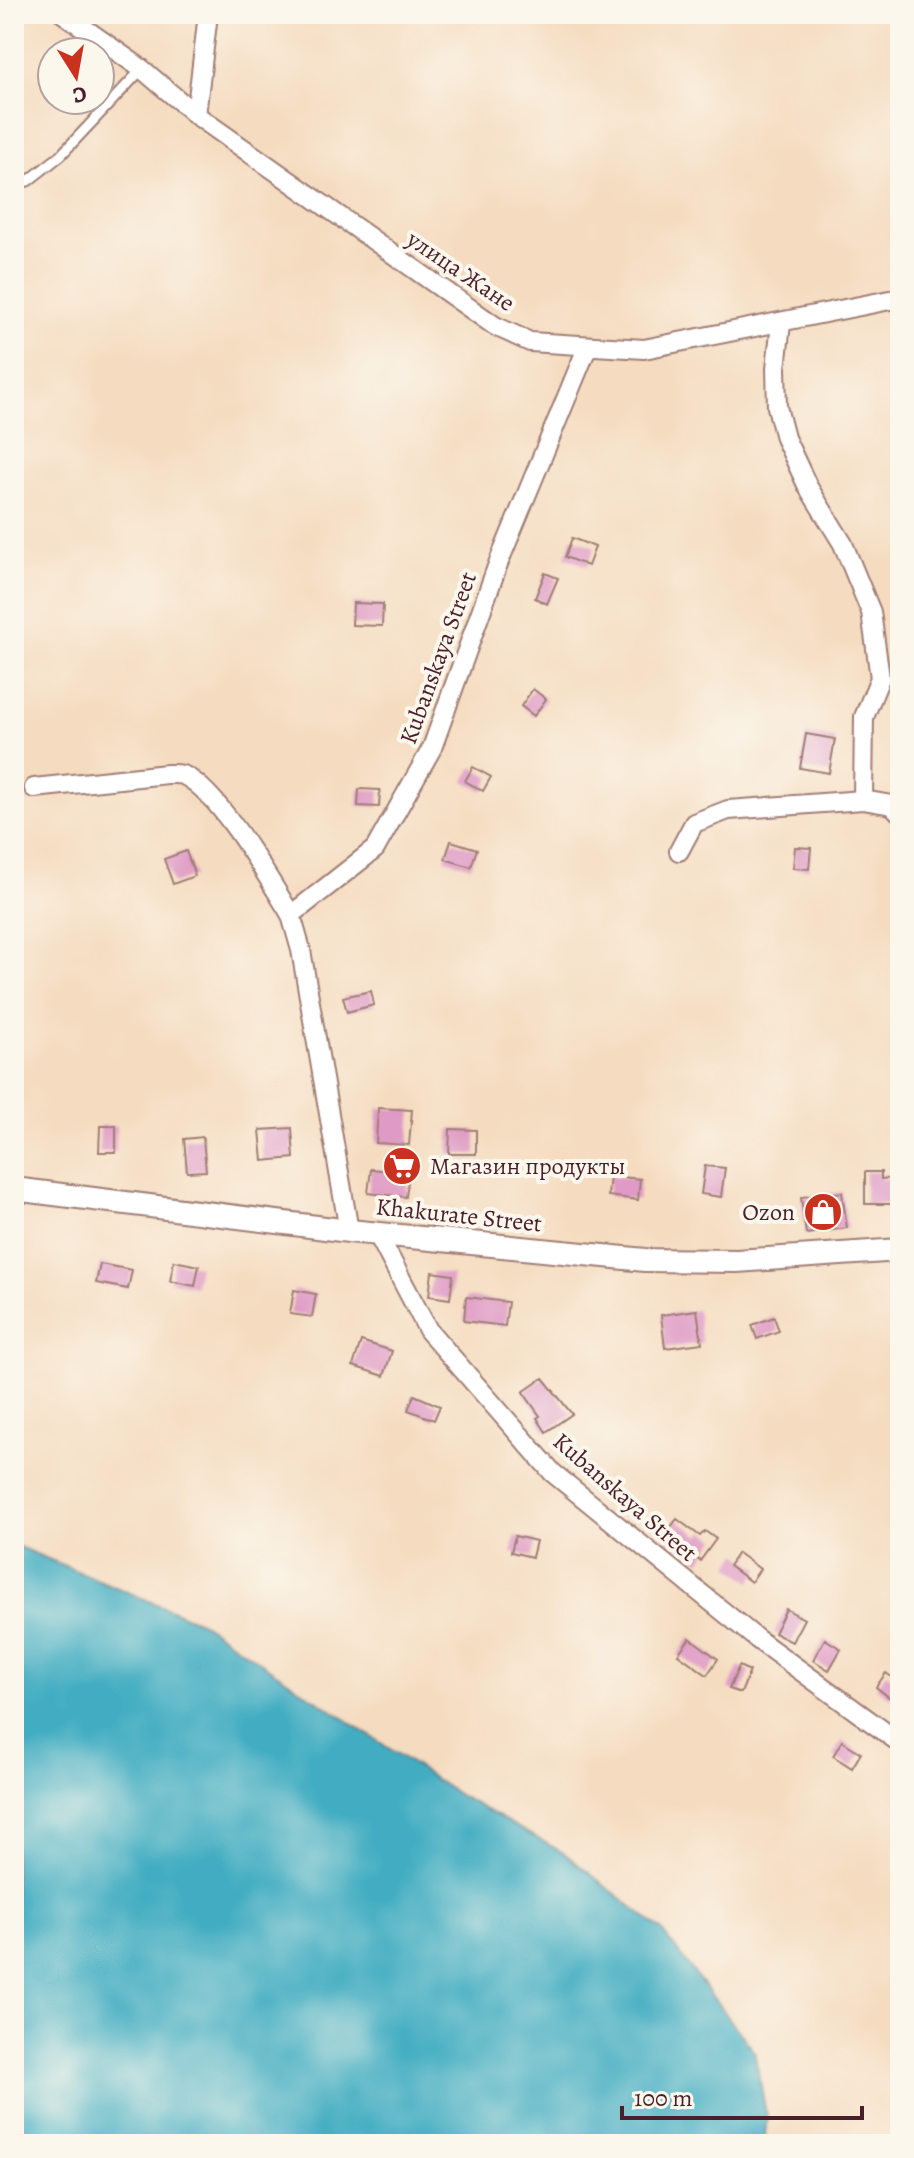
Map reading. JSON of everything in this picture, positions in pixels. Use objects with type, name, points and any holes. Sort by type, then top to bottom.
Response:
[{"type":"street","name":"улица Жане","points":[[64,14],[142,69],[196,115],[495,326],[530,342],[587,348],[644,349],[900,298]]},
{"type":"street","points":[[196,115],[208,14]]},
{"type":"street","points":[[781,323],[776,368],[777,407],[785,438],[808,487],[843,544],[871,612],[880,678],[864,717],[863,800]]},
{"type":"street","name":"Kubanskaya Street","points":[[291,915],[375,849],[432,748],[498,564],[587,348]]},
{"type":"street","points":[[34,788],[180,774],[208,792],[291,915],[301,950],[349,1231]]},
{"type":"street","points":[[679,851],[694,823],[728,810],[863,800],[892,805],[900,813]]},
{"type":"street","name":"Khakurate Street","points":[[14,1189],[349,1231],[645,1260],[737,1261],[900,1250]]},
{"type":"street","name":"Kubanskaya Street","points":[[377,1233],[428,1330],[553,1473],[757,1639],[900,1743]]},
{"type":"lane","points":[[14,183],[28,181],[60,156],[142,69]]},
{"type":"water","points":[[14,1545],[202,1623],[460,1796],[564,1853],[661,1930],[754,2051],[767,2118],[764,2144],[14,2144]]},
{"type":"building","points":[[572,538],[595,547],[588,566],[565,557]]},
{"type":"building","points":[[545,573],[558,578],[547,604],[535,598]]},
{"type":"building","points":[[353,603],[383,604],[382,626],[352,625]]},
{"type":"building","points":[[533,689],[546,699],[534,716],[521,706]]},
{"type":"building","points":[[806,734],[835,739],[829,773],[800,768]]},
{"type":"building","points":[[473,767],[491,777],[483,791],[465,781]]},
{"type":"building","points":[[359,789],[380,790],[379,807],[358,806]]},
{"type":"building","points":[[451,841],[477,849],[471,867],[445,859]]},
{"type":"building","points":[[795,847],[811,848],[809,869],[793,868]]},
{"type":"building","points":[[186,851],[195,876],[173,884],[164,859]]},
{"type":"building","points":[[371,991],[374,1005],[347,1012],[343,997]]},
{"type":"building","points":[[378,1108],[412,1110],[409,1145],[376,1143]]},
{"type":"building","points":[[100,1126],[116,1126],[116,1152],[99,1152]]},
{"type":"building","points":[[292,1128],[294,1158],[263,1161],[260,1130]]},
{"type":"building","points":[[450,1129],[476,1130],[476,1154],[449,1154]]},
{"type":"building","points":[[203,1137],[206,1171],[187,1172],[184,1139]]},
{"type":"building","points":[[705,1166],[725,1168],[721,1197],[701,1194]]},
{"type":"building","points":[[371,1169],[409,1173],[406,1197],[368,1193]]},
{"type":"building","points":[[865,1172],[881,1172],[881,1179],[900,1178],[900,1204],[865,1204]]},
{"type":"building","points":[[610,1176],[640,1179],[638,1200],[608,1196]]},
{"type":"building","points":[[842,1192],[847,1228],[806,1234],[801,1197]]},
{"type":"building","points":[[174,1261],[199,1266],[195,1286],[170,1281]]},
{"type":"building","points":[[100,1264],[132,1270],[128,1289],[96,1283]]},
{"type":"building","points":[[432,1272],[453,1275],[450,1299],[429,1296]]},
{"type":"building","points":[[294,1290],[316,1294],[312,1317],[290,1314]]},
{"type":"building","points":[[466,1297],[508,1302],[505,1326],[464,1321]]},
{"type":"building","points":[[697,1310],[702,1343],[665,1348],[661,1315]]},
{"type":"building","points":[[774,1317],[779,1331],[757,1339],[752,1325]]},
{"type":"building","points":[[361,1341],[392,1351],[384,1376],[353,1366]]},
{"type":"building","points":[[543,1378],[572,1414],[546,1432],[537,1418],[540,1416],[523,1392]]},
{"type":"building","points":[[414,1395],[440,1406],[434,1420],[408,1410]]},
{"type":"building","points":[[677,1519],[700,1536],[705,1531],[716,1539],[700,1561],[663,1537]]},
{"type":"building","points":[[515,1536],[536,1541],[532,1557],[511,1552]]},
{"type":"building","points":[[738,1553],[760,1569],[751,1582],[729,1566]]},
{"type":"building","points":[[786,1609],[804,1619],[792,1642],[774,1633]]},
{"type":"building","points":[[690,1638],[718,1659],[707,1675],[678,1654]]},
{"type":"building","points":[[825,1639],[841,1649],[829,1670],[813,1660]]},
{"type":"building","points":[[739,1666],[750,1671],[741,1693],[729,1689]]},
{"type":"building","points":[[886,1673],[900,1683],[890,1698],[876,1687]]},
{"type":"building","points":[[842,1741],[861,1753],[852,1768],[833,1756]]},
{"type":"place","name":"Магазин продукты","points":[[402,1166]]},
{"type":"place","name":"Ozon","points":[[823,1212]]}]
